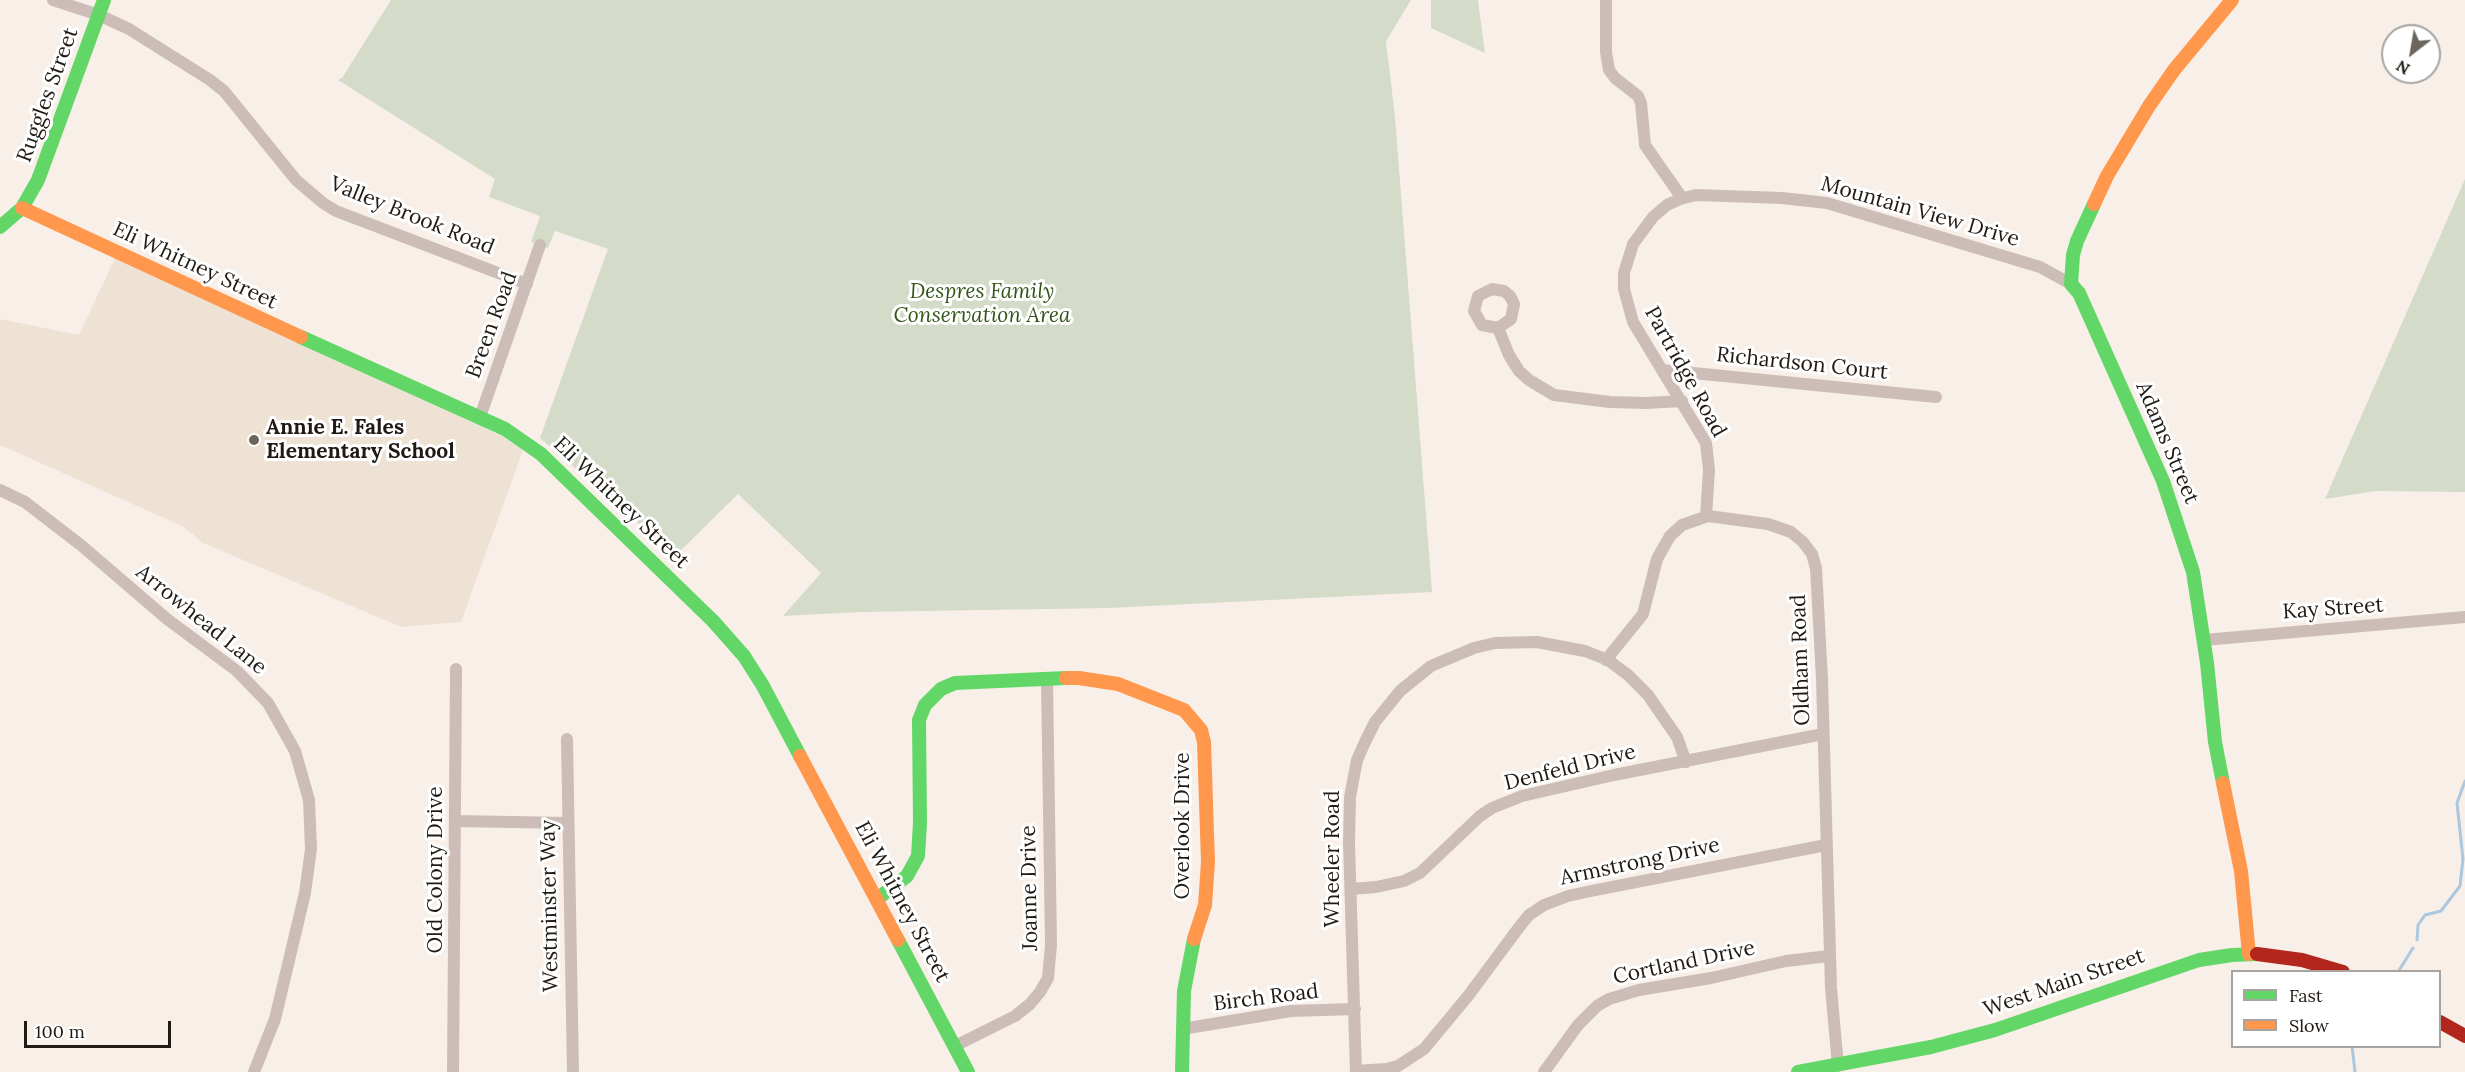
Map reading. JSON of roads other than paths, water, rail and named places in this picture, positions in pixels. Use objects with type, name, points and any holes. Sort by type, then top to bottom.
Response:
[{"type":"street","name":"Valley Brook Road","points":[[53,0],[99,15],[149,42],[224,91],[296,180],[336,211],[527,284]]},
{"type":"street","name":"Ruggles Street","points":[[0,227],[22,207],[45,165],[104,0]]},
{"type":"street","points":[[1606,0],[1606,52],[1609,70],[1615,78],[1638,96],[1641,103],[1645,145],[1682,198]]},
{"type":"street","points":[[2072,284],[2073,255],[2077,241],[2107,176],[2149,106],[2174,70],[2232,0]]},
{"type":"street","name":"Mountain View Drive","points":[[1682,198],[1696,195],[1745,196],[1827,202],[2040,267],[2072,284]]},
{"type":"street","name":"Partridge Road","points":[[1682,198],[1667,205],[1642,230],[1633,243],[1624,273],[1626,303],[1633,322],[1706,443],[1709,470],[1706,516]]},
{"type":"street","name":"Eli Whitney Street","points":[[22,207],[176,281],[480,417],[505,429],[542,454],[706,615],[744,656],[763,686],[968,1072]]},
{"type":"street","name":"Breen Road","points":[[480,417],[540,245]]},
{"type":"street","name":"Adams Street","points":[[2072,284],[2079,293],[2146,441],[2175,512],[2193,572],[2204,640],[2215,742],[2241,871],[2249,954]]},
{"type":"street","points":[[1498,328],[1501,340],[1519,371],[1542,389],[1554,395],[1610,402],[1682,401]]},
{"type":"street","name":"Richardson Court","points":[[1663,370],[1936,398]]},
{"type":"street","name":"Arrowhead Lane","points":[[0,490],[33,508],[82,546],[167,619],[237,671],[270,706],[295,751],[309,800],[311,849],[305,893],[275,1019],[254,1072]]},
{"type":"street","points":[[1606,660],[1643,614],[1657,559],[1670,536],[1682,525],[1706,516]]},
{"type":"street","name":"Oldham Road","points":[[1706,516],[1780,527],[1803,542],[1812,554],[1816,568],[1829,956],[1833,1031],[1838,1066]]},
{"type":"street","name":"Kay Street","points":[[2204,640],[2465,617]]},
{"type":"street","name":"Wheeler Road","points":[[1356,1071],[1350,797],[1357,760],[1375,722],[1386,706],[1408,684],[1431,666],[1451,656],[1495,643],[1515,641],[1561,645],[1585,651],[1606,660],[1628,675],[1663,713],[1677,737],[1686,762]]},
{"type":"street","name":"Old Colony Drive","points":[[453,1072],[456,669]]},
{"type":"street","name":"Overlook Drive","points":[[877,899],[907,876],[918,855],[919,720],[925,705],[941,689],[955,683],[1079,678],[1118,684],[1184,710],[1201,730],[1205,753],[1207,886],[1204,905],[1187,964],[1182,1029],[1182,1072]]},
{"type":"street","name":"Joanne Drive","points":[[955,1046],[1015,1016],[1041,992],[1048,978],[1051,945],[1047,680]]},
{"type":"street","name":"Denfeld Drive","points":[[1351,889],[1404,881],[1420,873],[1480,816],[1506,802],[1543,790],[1823,734]]},
{"type":"street","name":"Westminster Way","points":[[567,739],[573,1072]]},
{"type":"street","points":[[455,821],[517,820],[568,823]]},
{"type":"street","name":"Armstrong Drive","points":[[1356,1071],[1398,1066],[1424,1049],[1468,996],[1529,915],[1544,905],[1590,891],[1826,845]]},
{"type":"street","name":"West Main Street","points":[[1798,1072],[1931,1047],[1995,1030],[2180,965],[2213,957],[2249,954],[2289,957],[2336,970]]},
{"type":"street","name":"Cortland Drive","points":[[1544,1072],[1578,1025],[1596,1006],[1609,999],[1639,990],[1712,978],[1786,961],[1829,956]]},
{"type":"street","name":"Birch Road","points":[[1182,1029],[1291,1011],[1355,1009]]},
{"type":"street","points":[[2441,1023],[2465,1036]]},
{"type":"waterway","points":[[2417,940],[2418,925],[2425,915],[2441,911],[2460,886],[2463,859],[2457,803],[2465,781]]},
{"type":"waterway","points":[[2399,970],[2413,948]]},
{"type":"waterway","points":[[2352,1048],[2355,1072]]},
{"type":"place","name":"Annie E. Fales Elementary School","points":[[254,440]]},
{"type":"park label","name":"Despres Family Conservation Area","points":[[982,304]]}]
